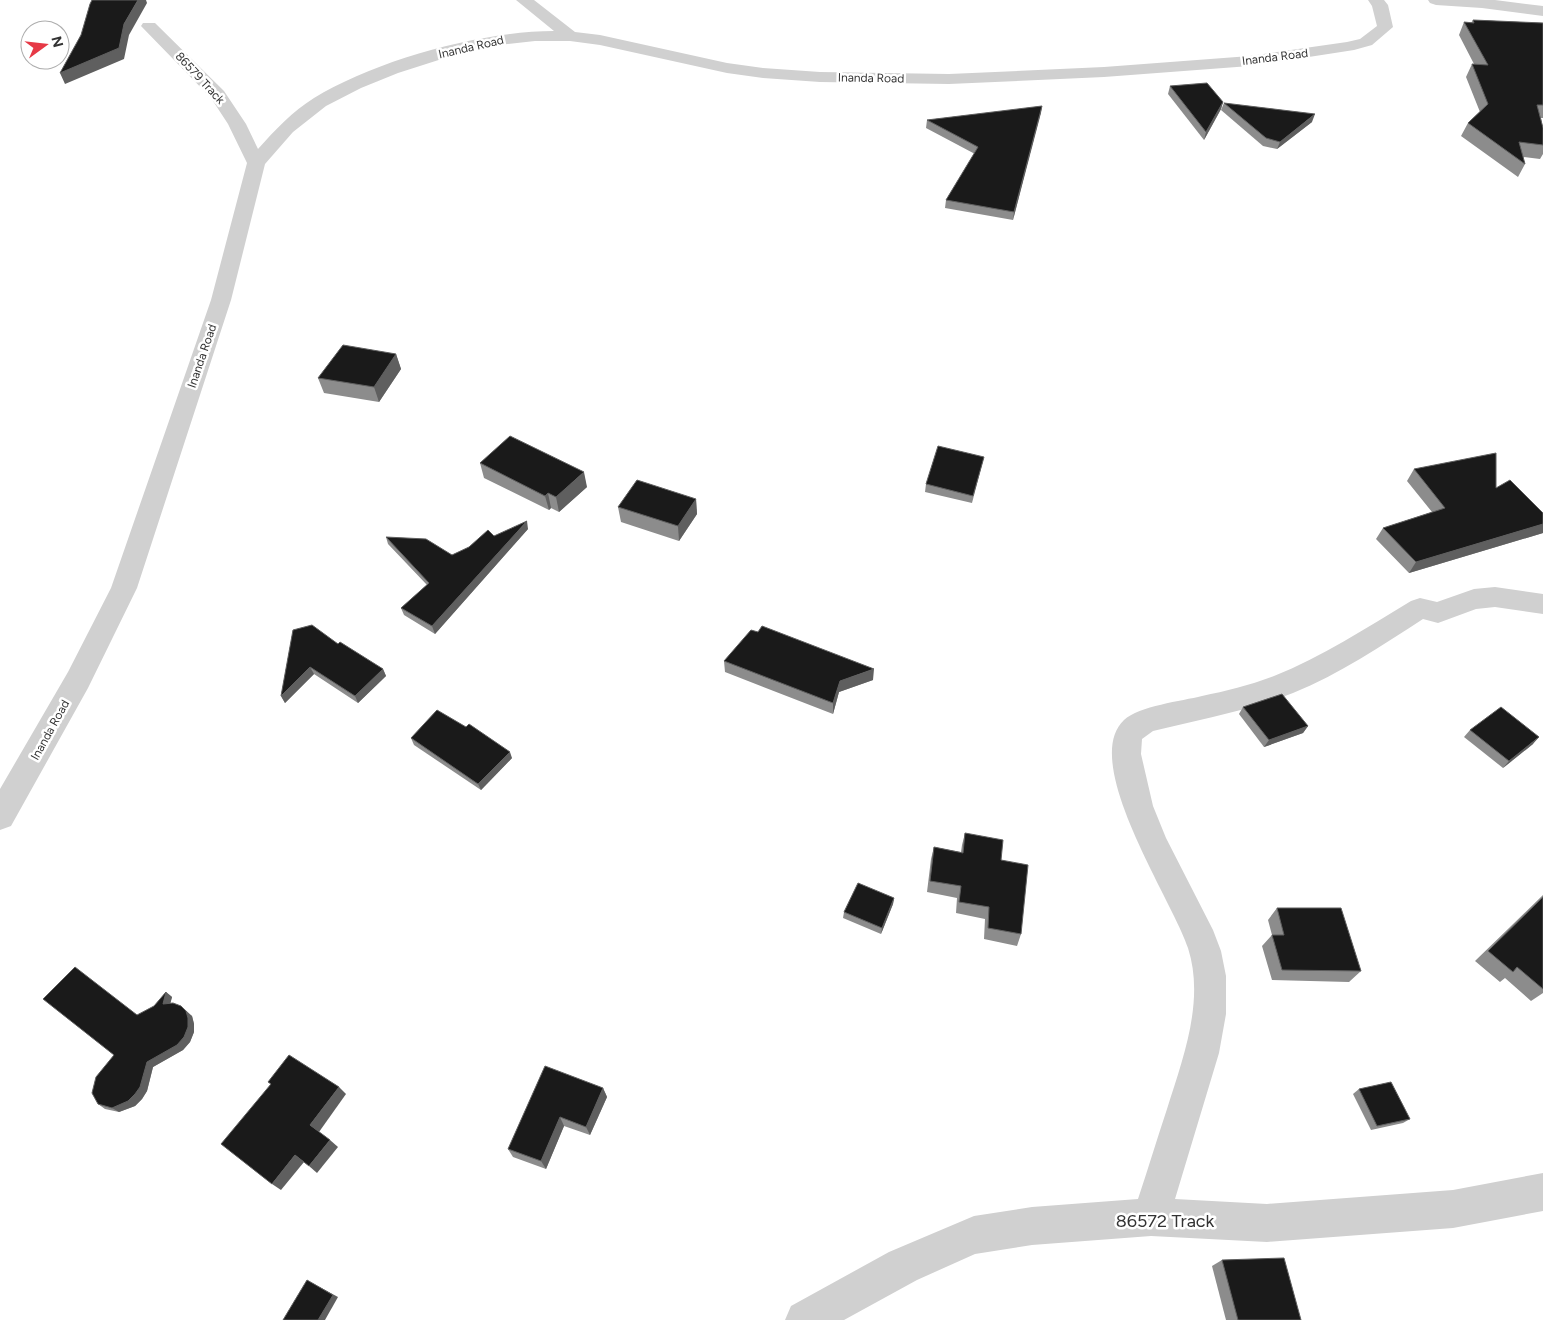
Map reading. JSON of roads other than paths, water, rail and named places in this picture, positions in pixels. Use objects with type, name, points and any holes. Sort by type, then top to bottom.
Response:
[{"type":"street","points":[[524,0],[570,36]]},
{"type":"street","name":"Inanda Road","points":[[0,817],[78,680],[124,588],[221,300],[256,163],[287,128],[320,102],[364,80],[442,53],[488,41],[534,36],[570,36],[763,74],[820,77],[948,78],[1104,72],[1250,61],[1324,51],[1366,42],[1385,26],[1380,6],[1376,0]]},
{"type":"street","points":[[1436,0],[1482,3],[1543,11]]},
{"type":"street","name":"86579 Track","points":[[149,26],[218,95],[238,124],[256,163]]},
{"type":"street","points":[[1152,1217],[1202,1053],[1212,981],[1205,952],[1195,924],[1166,871],[1135,802],[1126,748],[1128,737],[1139,724],[1263,692],[1299,677],[1348,652],[1420,608],[1438,613],[1474,599],[1494,597],[1543,604]]},
{"type":"street","name":"86572 Track","points":[[805,1320],[903,1266],[974,1235],[1032,1226],[1152,1217],[1267,1223],[1453,1209],[1543,1192]]}]
